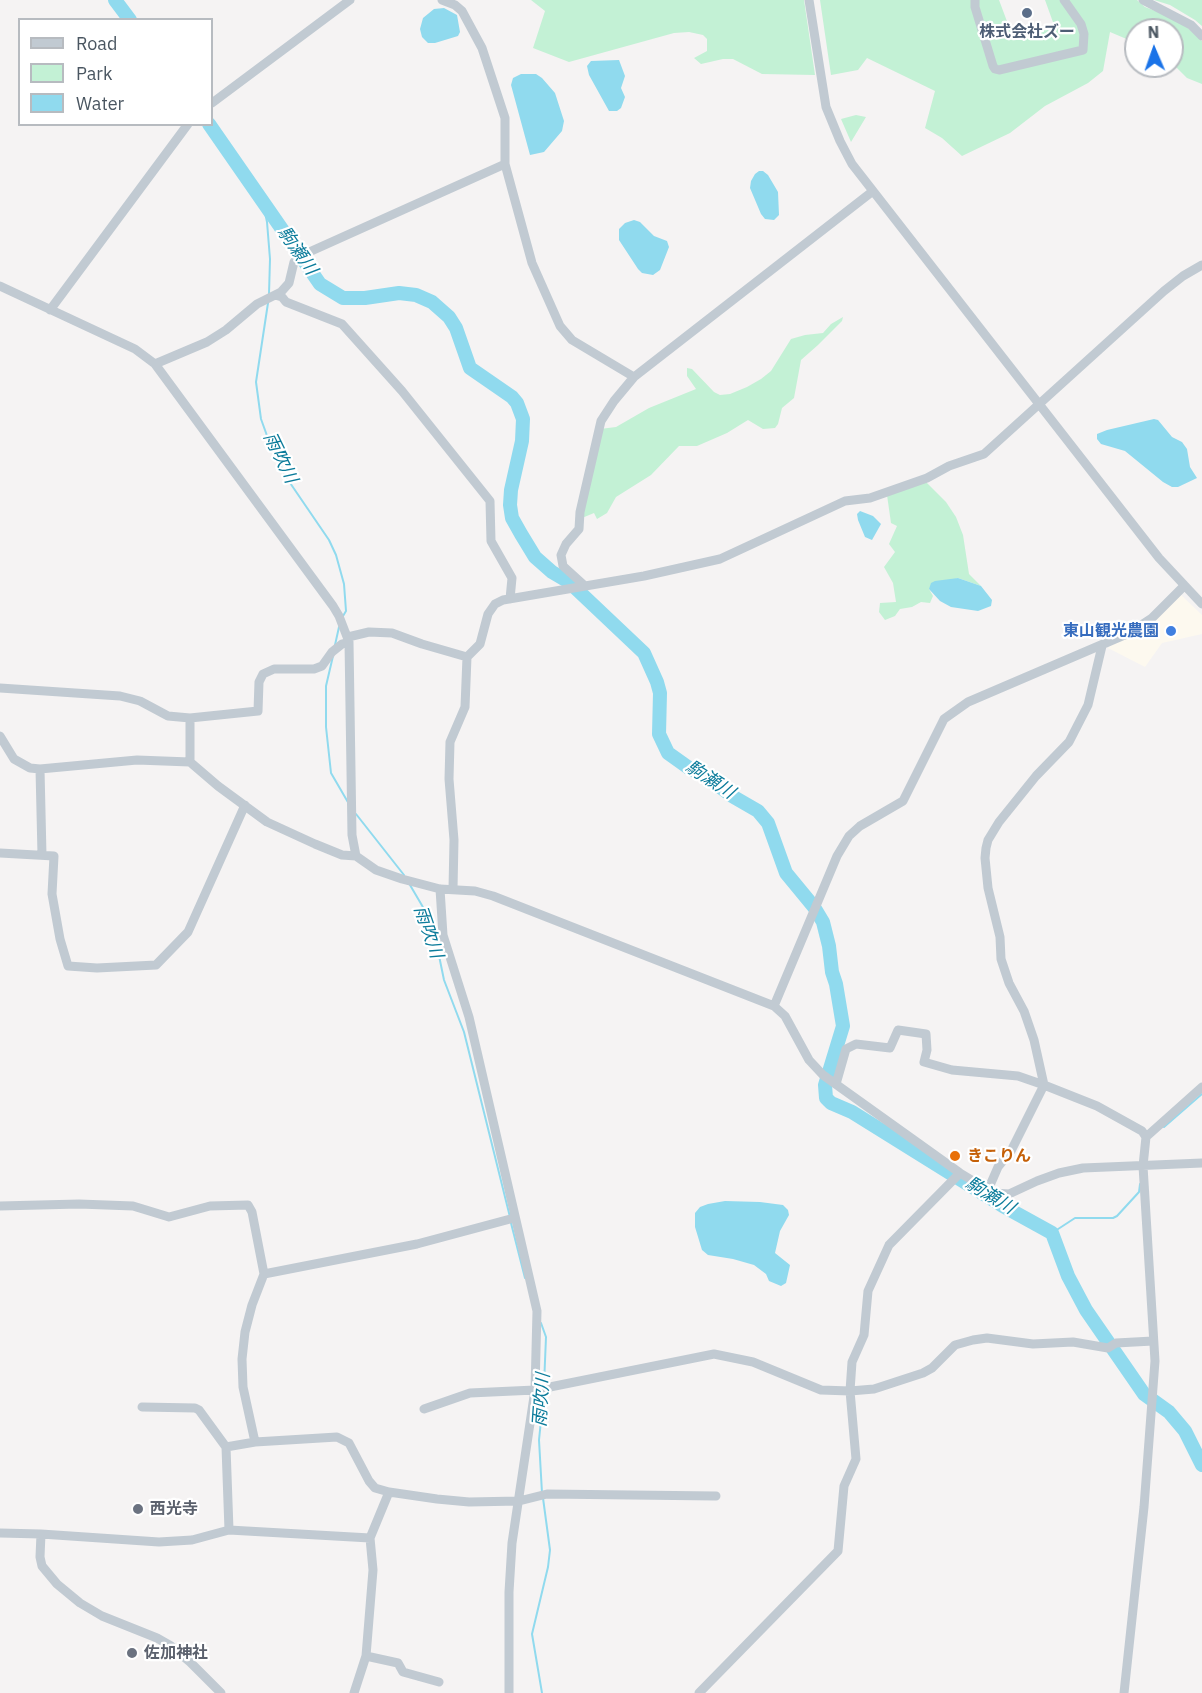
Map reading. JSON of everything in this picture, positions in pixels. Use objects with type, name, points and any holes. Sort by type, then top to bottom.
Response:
[{"type":"street","points":[[213,102],[350,0]]},
{"type":"street","points":[[442,0],[455,5],[462,11],[482,48],[505,118],[505,164],[532,263],[560,326],[572,340],[634,377]]},
{"type":"street","points":[[809,0],[820,81],[828,113],[852,164],[1159,558],[1202,604]]},
{"type":"street","points":[[975,0],[975,7],[993,66],[999,70],[1083,50],[1084,34],[1081,24],[1064,0]]},
{"type":"street","points":[[1143,0],[1191,25],[1202,36]]},
{"type":"street","points":[[50,310],[187,126]]},
{"type":"street","points":[[155,364],[207,342],[271,297],[289,283],[294,262],[303,256],[505,164]]},
{"type":"street","points":[[582,586],[563,566],[561,555],[566,544],[579,529],[580,512],[601,421],[614,401],[634,377],[873,191]]},
{"type":"street","points":[[453,889],[454,840],[449,779],[450,742],[465,707],[467,657],[480,644],[488,614],[495,604],[510,599],[644,576],[720,559],[845,501],[870,498],[927,478],[949,466],[984,454],[1164,291],[1202,265]]},
{"type":"street","points":[[0,286],[135,349],[155,364],[339,616],[346,639],[352,822],[356,856]]},
{"type":"street","points":[[271,297],[282,297],[286,302],[342,324],[402,391],[490,501],[491,541],[512,578],[510,599]]},
{"type":"street","points":[[774,1006],[837,856],[849,836],[860,826],[898,805],[907,795],[944,719],[968,702],[1102,646],[1147,622],[1184,586]]},
{"type":"street","points":[[0,688],[120,696],[140,701],[168,716],[190,718],[258,711],[259,682],[263,674],[274,669],[314,669],[322,666],[332,652],[346,639],[369,632],[392,633],[467,657]]},
{"type":"street","points":[[988,1190],[998,1167],[1011,1151],[1044,1084],[1027,1020],[1009,983],[1001,959],[1000,938],[988,888],[985,858],[988,840],[999,822],[1036,776],[1069,742],[1088,705],[1102,646]]},
{"type":"street","points":[[190,718],[190,762]]},
{"type":"street","points":[[0,736],[14,759],[22,765],[40,769],[137,760],[190,762],[267,822],[315,844],[342,855],[356,856],[367,865],[402,879],[440,889],[493,896],[774,1006],[785,1016],[809,1060],[823,1075],[960,1173],[999,1195],[1009,1194],[1059,1173],[1083,1168],[1202,1163]]},
{"type":"street","points":[[40,769],[42,855]]},
{"type":"street","points":[[0,853],[54,856],[51,894],[68,966],[97,968],[156,965],[188,932],[245,805]]},
{"type":"street","points":[[440,889],[443,935],[469,1017],[537,1311],[535,1390],[512,1543],[509,1693]]},
{"type":"street","points":[[834,1082],[846,1049],[856,1044],[890,1048],[898,1030],[926,1034],[927,1050],[924,1062],[952,1070],[1018,1076],[1044,1084],[1097,1106],[1142,1131],[1146,1137],[1143,1166],[1155,1361],[1144,1508],[1124,1693]]},
{"type":"street","points":[[1146,1137],[1202,1087]]},
{"type":"street","points":[[699,1693],[838,1551],[844,1486],[856,1459],[850,1391],[852,1362],[864,1335],[868,1291],[889,1245],[960,1173]]},
{"type":"street","points":[[0,1206],[79,1204],[133,1206],[169,1217],[210,1206],[248,1205],[252,1212],[264,1274],[245,1332],[242,1359],[243,1387],[255,1443]]},
{"type":"street","points":[[264,1274],[417,1244],[514,1218]]},
{"type":"street","points":[[424,1409],[470,1393],[535,1390],[714,1354],[753,1362],[821,1390],[850,1391],[874,1389],[923,1373],[932,1368],[955,1345],[980,1339],[1033,1344],[1073,1342],[1112,1346],[1153,1341]]},
{"type":"street","points":[[142,1407],[200,1410],[226,1447],[229,1530]]},
{"type":"street","points":[[226,1447],[337,1437],[350,1443],[369,1481],[375,1488],[389,1492],[469,1502],[519,1501],[542,1495],[689,1494],[716,1496]]},
{"type":"street","points":[[354,1693],[366,1656],[373,1570],[370,1538],[389,1492]]},
{"type":"street","points":[[0,1533],[159,1542],[192,1540],[229,1530],[370,1538]]},
{"type":"street","points":[[41,1534],[42,1566],[57,1584],[80,1603],[102,1616],[171,1646],[221,1693]]},
{"type":"street","points":[[366,1656],[398,1663],[403,1672],[439,1682]]},
{"type":"shaded area","name":"東山観光農園","points":[[1181,595],[1202,615],[1202,634],[1162,643],[1145,667],[1108,648]]},
{"type":"green space","points":[[531,0],[804,0],[815,75],[762,74],[733,59],[701,64],[694,58],[707,51],[707,39],[703,35],[689,32],[674,33],[569,62],[533,48],[545,11]]},
{"type":"green space","points":[[820,0],[999,0],[1014,40],[1054,25],[1045,0],[1137,0],[1145,7],[1172,18],[1124,18],[1124,38],[1110,32],[1103,71],[1088,83],[1045,106],[1010,133],[962,156],[942,138],[925,128],[935,91],[867,58],[858,70],[831,75]]},
{"type":"green space","points":[[1154,0],[1202,0],[1202,26],[1170,5]]},
{"type":"green space","points":[[1184,26],[1202,41],[1202,84],[1184,75]]},
{"type":"green space","points":[[856,115],[866,117],[851,142],[841,119]]},
{"type":"green space","points":[[843,317],[842,321],[801,360],[794,398],[782,408],[775,428],[763,429],[748,420],[727,433],[697,446],[679,446],[651,475],[616,497],[607,513],[597,519],[594,513],[582,518],[600,429],[616,427],[649,408],[696,389],[687,376],[687,368],[692,369],[714,392],[720,395],[730,394],[747,387],[771,371],[791,339],[823,333],[831,324]]},
{"type":"green space","points":[[926,482],[946,502],[956,517],[963,535],[969,574],[981,586],[958,578],[929,589],[933,596],[930,603],[921,602],[912,607],[900,609],[895,616],[885,620],[879,612],[880,603],[896,602],[893,583],[884,567],[895,552],[889,544],[897,526],[891,523],[887,495]]},
{"type":"water","points":[[444,8],[457,15],[460,32],[458,36],[428,43],[422,37],[420,29],[423,18],[434,9]]},
{"type":"water","points":[[619,60],[625,76],[621,88],[625,97],[621,108],[617,111],[609,111],[589,75],[587,66],[591,61]]},
{"type":"water","points":[[521,74],[536,74],[542,78],[555,93],[564,121],[562,131],[544,152],[530,155],[511,85],[513,78]]},
{"type":"water","points":[[759,171],[768,175],[778,192],[779,215],[774,220],[765,219],[761,214],[750,188],[751,181]]},
{"type":"water","points":[[634,220],[640,222],[654,236],[667,241],[669,247],[660,270],[653,275],[642,273],[638,269],[619,240],[619,229],[625,223]]},
{"type":"water","points":[[1158,420],[1172,437],[1182,442],[1187,449],[1190,467],[1197,478],[1178,487],[1172,487],[1125,451],[1101,444],[1097,439],[1097,434],[1107,430]]},
{"type":"water","points":[[860,511],[873,516],[881,524],[872,540],[865,537],[858,520],[857,514]]},
{"type":"water","points":[[958,578],[981,586],[992,600],[991,606],[978,611],[951,607],[940,601],[929,589],[931,583],[935,581]]},
{"type":"water","points":[[725,1201],[783,1205],[788,1210],[789,1215],[780,1231],[775,1253],[790,1265],[786,1283],[781,1286],[769,1281],[766,1274],[754,1265],[708,1255],[702,1250],[695,1227],[695,1213],[700,1207]]},
{"type":"waterway","name":"駒瀬川","points":[[115,0],[128,18]]},
{"type":"waterway","name":"駒瀬川","points":[[210,126],[320,284],[343,298],[365,298],[399,293],[416,295],[432,302],[449,317],[456,328],[470,368],[512,397],[517,403],[523,419],[522,441],[510,505],[512,518],[521,534],[535,557],[552,572],[569,582],[644,653],[660,693],[659,734],[668,753],[758,811],[768,823],[786,873],[814,907],[823,922],[843,1026],[825,1085],[826,1098],[1003,1206],[1052,1233],[1068,1276],[1086,1310],[1144,1394],[1169,1412],[1185,1431],[1202,1465]]},
{"type":"waterway","name":"雨吹川","points":[[263,203],[270,259],[269,294]]},
{"type":"waterway","name":"雨吹川","points":[[268,303],[256,382],[261,419],[286,477],[329,540],[336,555],[344,584],[346,611],[343,616]]},
{"type":"waterway","name":"雨吹川","points":[[335,645],[339,627]]},
{"type":"waterway","name":"雨吹川","points":[[333,656],[326,686],[326,727],[331,773],[349,804]]},
{"type":"waterway","name":"雨吹川","points":[[356,814],[404,875]]},
{"type":"waterway","name":"雨吹川","points":[[410,885],[427,914],[444,980],[464,1032],[510,1217]]},
{"type":"waterway","points":[[1164,1127],[1202,1094]]},
{"type":"waterway","points":[[1052,1233],[1075,1218],[1113,1218],[1117,1216],[1139,1192],[1140,1184]]},
{"type":"waterway","name":"雨吹川","points":[[511,1223],[525,1278]]},
{"type":"waterway","name":"雨吹川","points":[[541,1323],[546,1337],[544,1385]]},
{"type":"waterway","name":"雨吹川","points":[[542,1493],[539,1440],[544,1391]]},
{"type":"waterway","name":"雨吹川","points":[[542,1693],[532,1634],[550,1550],[543,1498]]},
{"type":"place","name":"株式会社ズー","points":[[1027,13]]},
{"type":"place","name":"東山観光農園","points":[[1171,631]]},
{"type":"place","name":"きこりん","points":[[955,1156]]},
{"type":"place","name":"西光寺","points":[[138,1509]]},
{"type":"place","name":"佐加神社","points":[[132,1653]]}]
